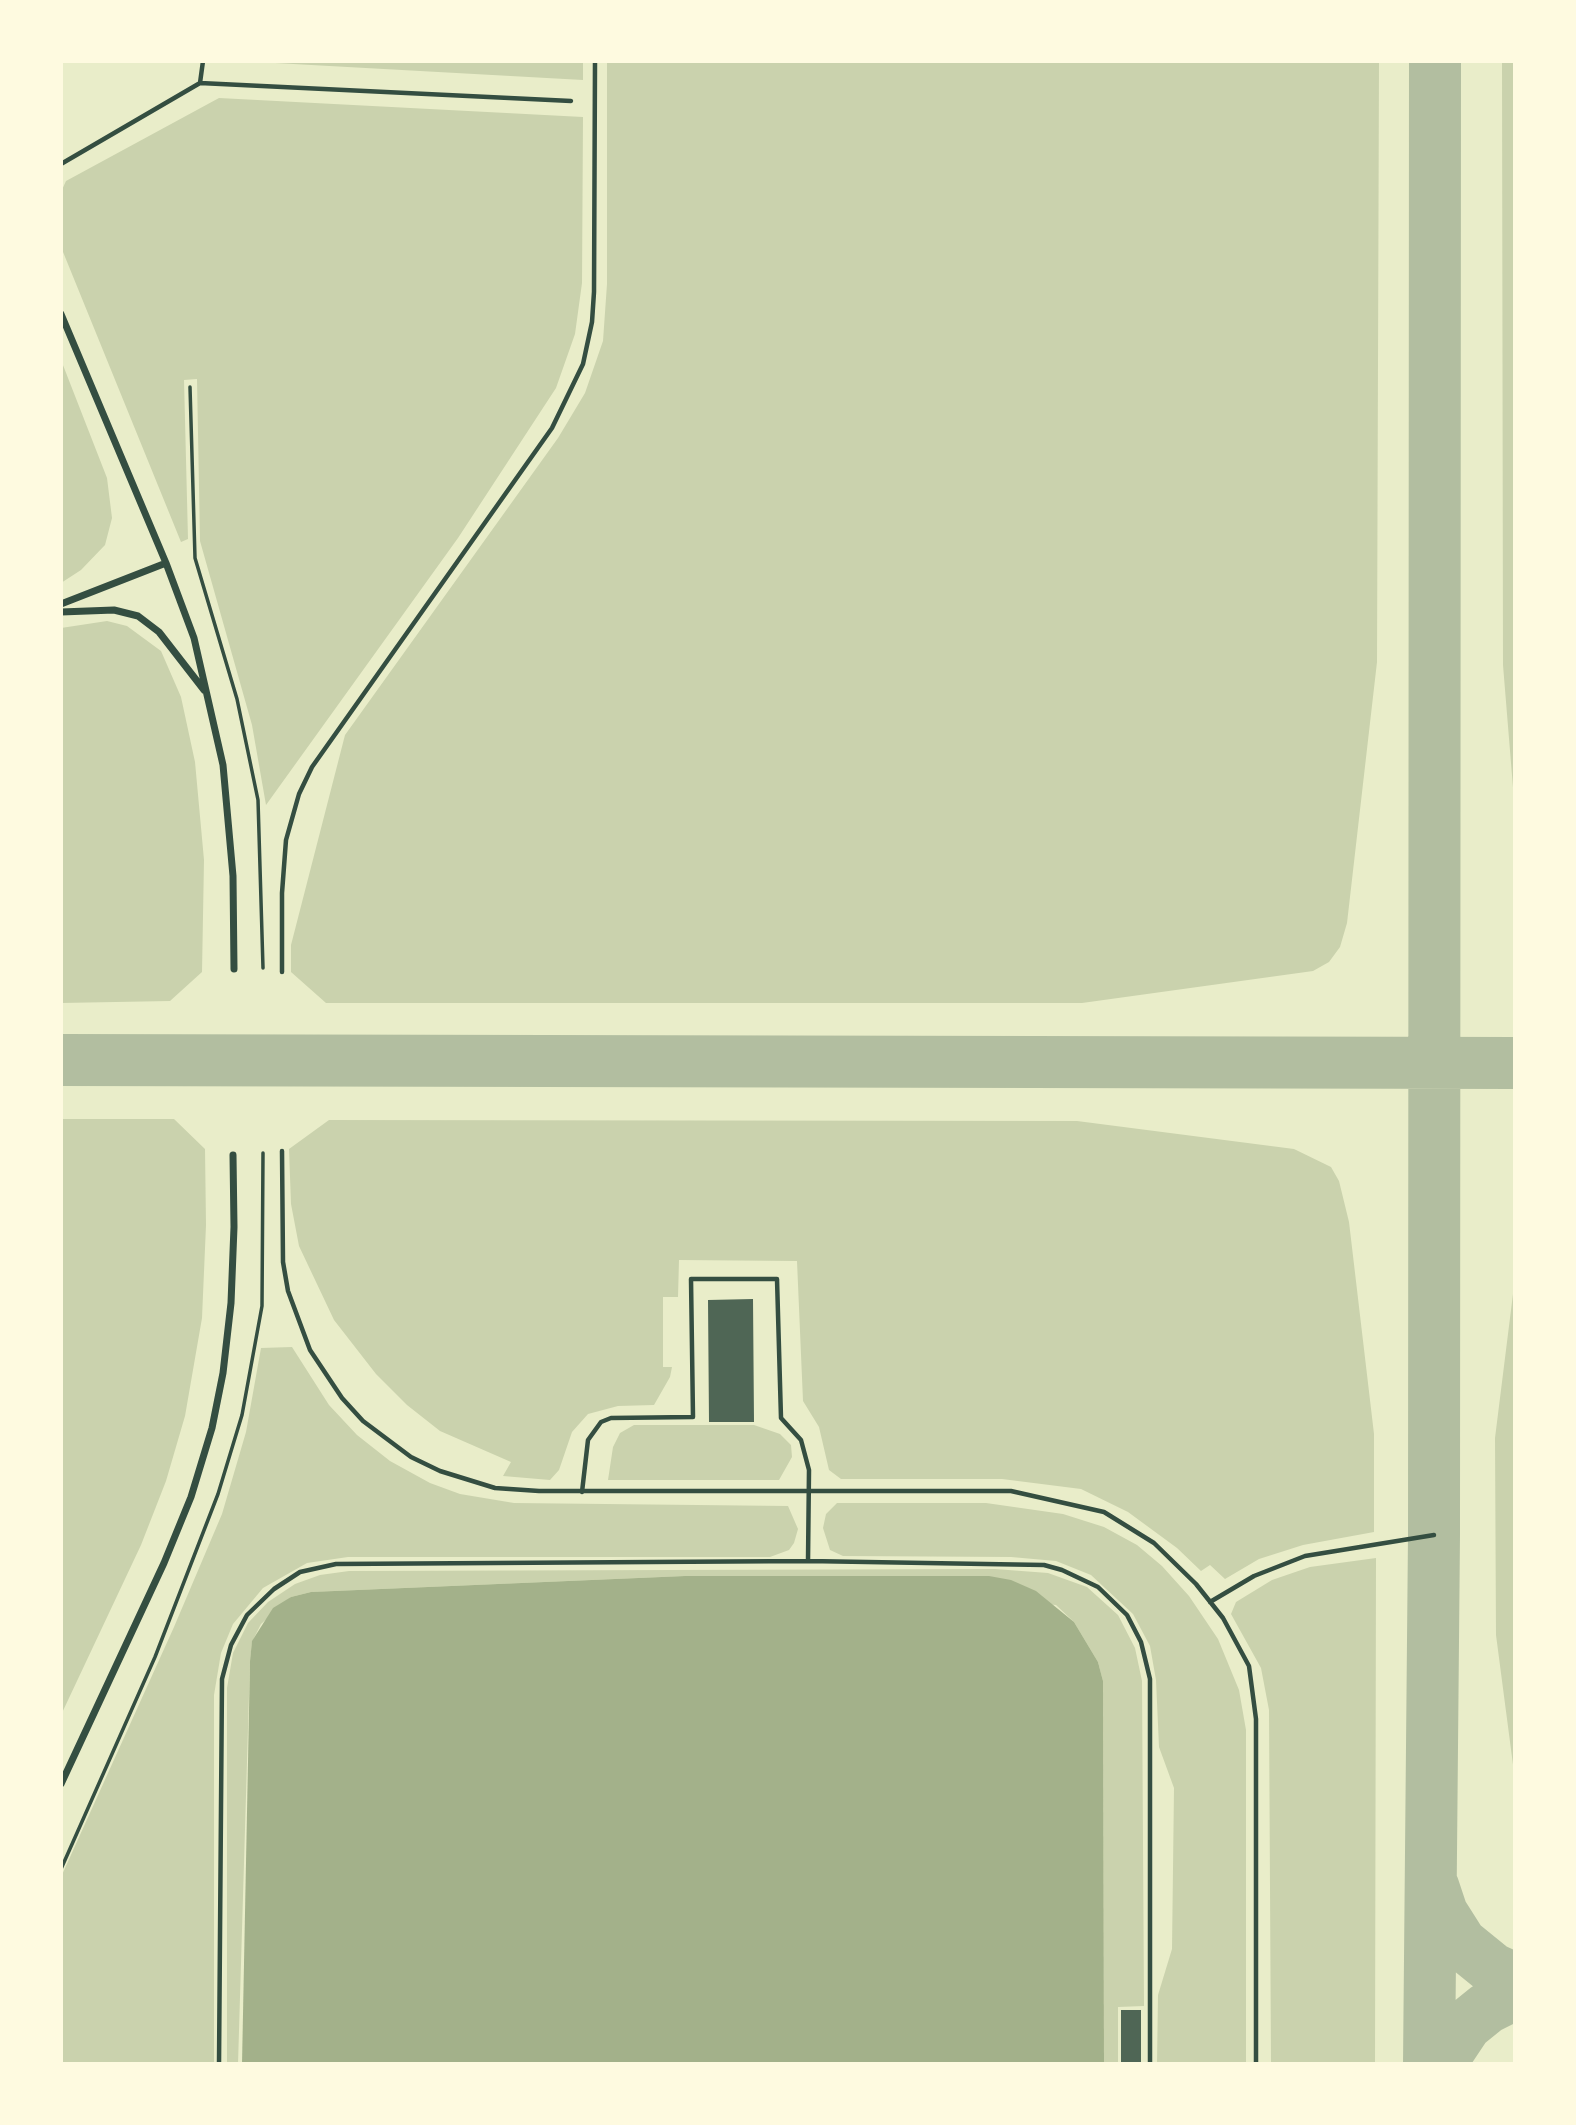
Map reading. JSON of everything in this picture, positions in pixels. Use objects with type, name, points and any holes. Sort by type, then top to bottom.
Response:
[{"type":"street","points":[[61,314],[166,563],[194,638],[223,765],[229,826],[234,969]]},
{"type":"street","points":[[61,604],[166,563]]},
{"type":"street","points":[[61,612],[114,610],[138,616],[159,632],[207,693]]},
{"type":"street","points":[[61,1784],[164,1563],[191,1497],[212,1428],[223,1373],[231,1303],[233,1155]]},
{"type":"lane","points":[[200,83],[203,61]]},
{"type":"lane","points":[[282,972],[282,893],[286,840],[299,794],[312,767],[552,428],[583,364],[592,322],[594,292],[595,61]]},
{"type":"lane","points":[[61,164],[200,83],[571,101]]},
{"type":"lane","points":[[282,1151],[283,1262],[288,1291],[310,1350],[342,1398],[386,1440],[440,1471],[495,1488],[582,1492],[1011,1491],[1104,1512],[1154,1543],[1210,1602],[1249,1666],[1256,1719],[1256,2064]]},
{"type":"lane","points":[[582,1492],[588,1440],[601,1422],[611,1418],[693,1417],[691,1279],[776,1279],[781,1418],[798,1435],[806,1450],[809,1492],[808,1561]]},
{"type":"lane","points":[[1210,1602],[1254,1576],[1305,1556],[1434,1535]]},
{"type":"lane","points":[[219,2064],[222,1679],[231,1645],[247,1615],[274,1589],[300,1572],[336,1564],[808,1561],[1044,1565],[1098,1587],[1127,1615],[1141,1642],[1150,1679],[1150,2064]]},
{"type":"path","points":[[191,387],[195,558],[237,699],[258,800],[263,968]]},
{"type":"shaded area","points":[[239,61],[583,61],[583,80]]},
{"type":"shaded area","points":[[607,61],[1379,61],[1377,662],[1347,923],[1340,947],[1329,962],[1313,971],[1082,1003],[326,1003],[291,972],[291,945],[345,735],[558,438],[585,393],[603,341],[607,284]]},
{"type":"shaded area","points":[[1502,61],[1515,61],[1515,812],[1503,665]]},
{"type":"shaded area","points":[[219,98],[583,117],[582,283],[575,334],[556,388],[458,538],[266,805],[252,725],[200,541],[197,379],[184,380],[188,539],[181,542],[61,247],[61,192],[66,181]]},
{"type":"shaded area","points":[[61,360],[107,478],[112,518],[105,545],[81,570],[61,583]]},
{"type":"shaded area","points":[[107,621],[127,626],[161,651],[181,697],[195,762],[204,860],[202,972],[170,1001],[61,1003],[61,628]]},
{"type":"shaded area","points":[[61,1119],[174,1119],[205,1149],[206,1225],[202,1318],[185,1416],[166,1481],[141,1545],[61,1715]]},
{"type":"shaded area","points":[[329,1120],[1077,1121],[1294,1149],[1331,1167],[1339,1181],[1349,1222],[1374,1434],[1374,1532],[1303,1545],[1259,1559],[1225,1579],[1210,1565],[1201,1571],[1177,1548],[1128,1512],[1081,1489],[1002,1479],[841,1479],[829,1470],[819,1427],[803,1401],[797,1261],[679,1260],[678,1297],[663,1297],[663,1367],[672,1367],[670,1377],[654,1405],[618,1406],[588,1414],[572,1432],[559,1470],[550,1480],[503,1476],[511,1462],[440,1431],[407,1405],[376,1374],[334,1320],[299,1246],[291,1204],[289,1149]]},
{"type":"shaded area","points":[[1515,1278],[1515,1780],[1496,1635],[1495,1438]]},
{"type":"shaded area","points":[[292,1347],[329,1405],[357,1435],[390,1461],[430,1483],[460,1494],[514,1503],[788,1506],[798,1529],[794,1543],[789,1550],[770,1557],[348,1557],[307,1563],[263,1588],[233,1624],[221,1653],[214,1695],[214,2064],[61,2064],[61,1877],[222,1514],[246,1432],[261,1348]]},
{"type":"shaded area","points":[[634,1425],[754,1425],[780,1434],[791,1445],[792,1457],[779,1480],[608,1480],[613,1447],[620,1433]]},
{"type":"shaded area","points":[[837,1503],[986,1503],[1063,1514],[1104,1527],[1137,1545],[1162,1566],[1189,1596],[1218,1639],[1239,1690],[1246,1730],[1246,2064],[1157,2064],[1158,1995],[1172,1949],[1174,1788],[1159,1747],[1156,1680],[1150,1646],[1133,1614],[1091,1575],[1056,1561],[1011,1557],[843,1556],[830,1550],[823,1528],[826,1514]]},
{"type":"shaded area","points":[[1376,1558],[1375,2064],[1271,2064],[1269,1710],[1261,1668],[1231,1614],[1236,1602],[1272,1580],[1310,1567]]},
{"type":"shaded area","points":[[995,1569],[1048,1573],[1087,1587],[1118,1615],[1135,1648],[1142,1681],[1144,2006],[1118,2007],[1118,2064],[1104,2064],[1103,1681],[1098,1662],[1074,1622],[1056,1605],[685,1576],[311,1592],[291,1597],[261,1624],[252,1642],[250,1661],[238,2064],[227,2064],[227,1688],[233,1653],[248,1623],[268,1602],[295,1584],[320,1575],[349,1571]]},
{"type":"shaded area","points":[[685,1576],[989,1576],[1011,1580],[1036,1591],[1074,1622],[1098,1662],[1103,1681],[1104,2064],[242,2064],[250,1661],[252,1641],[273,1608],[291,1597],[311,1592]]},
{"type":"building","points":[[753,1299],[754,1422],[709,1422],[708,1300]]},
{"type":"building","points":[[1121,2010],[1141,2010],[1141,2064],[1121,2064]]},
{"type":"taxiway","points":[[1429,2064],[1434,1535],[1435,61]]},
{"type":"taxiway","points":[[61,1060],[1515,1063]]},
{"type":"taxiway","points":[[1433,1886],[1442,1913],[1461,1943],[1493,1969],[1515,1979]]},
{"type":"taxiway","points":[[1440,2064],[1466,2025],[1487,2008],[1515,1994]]}]
